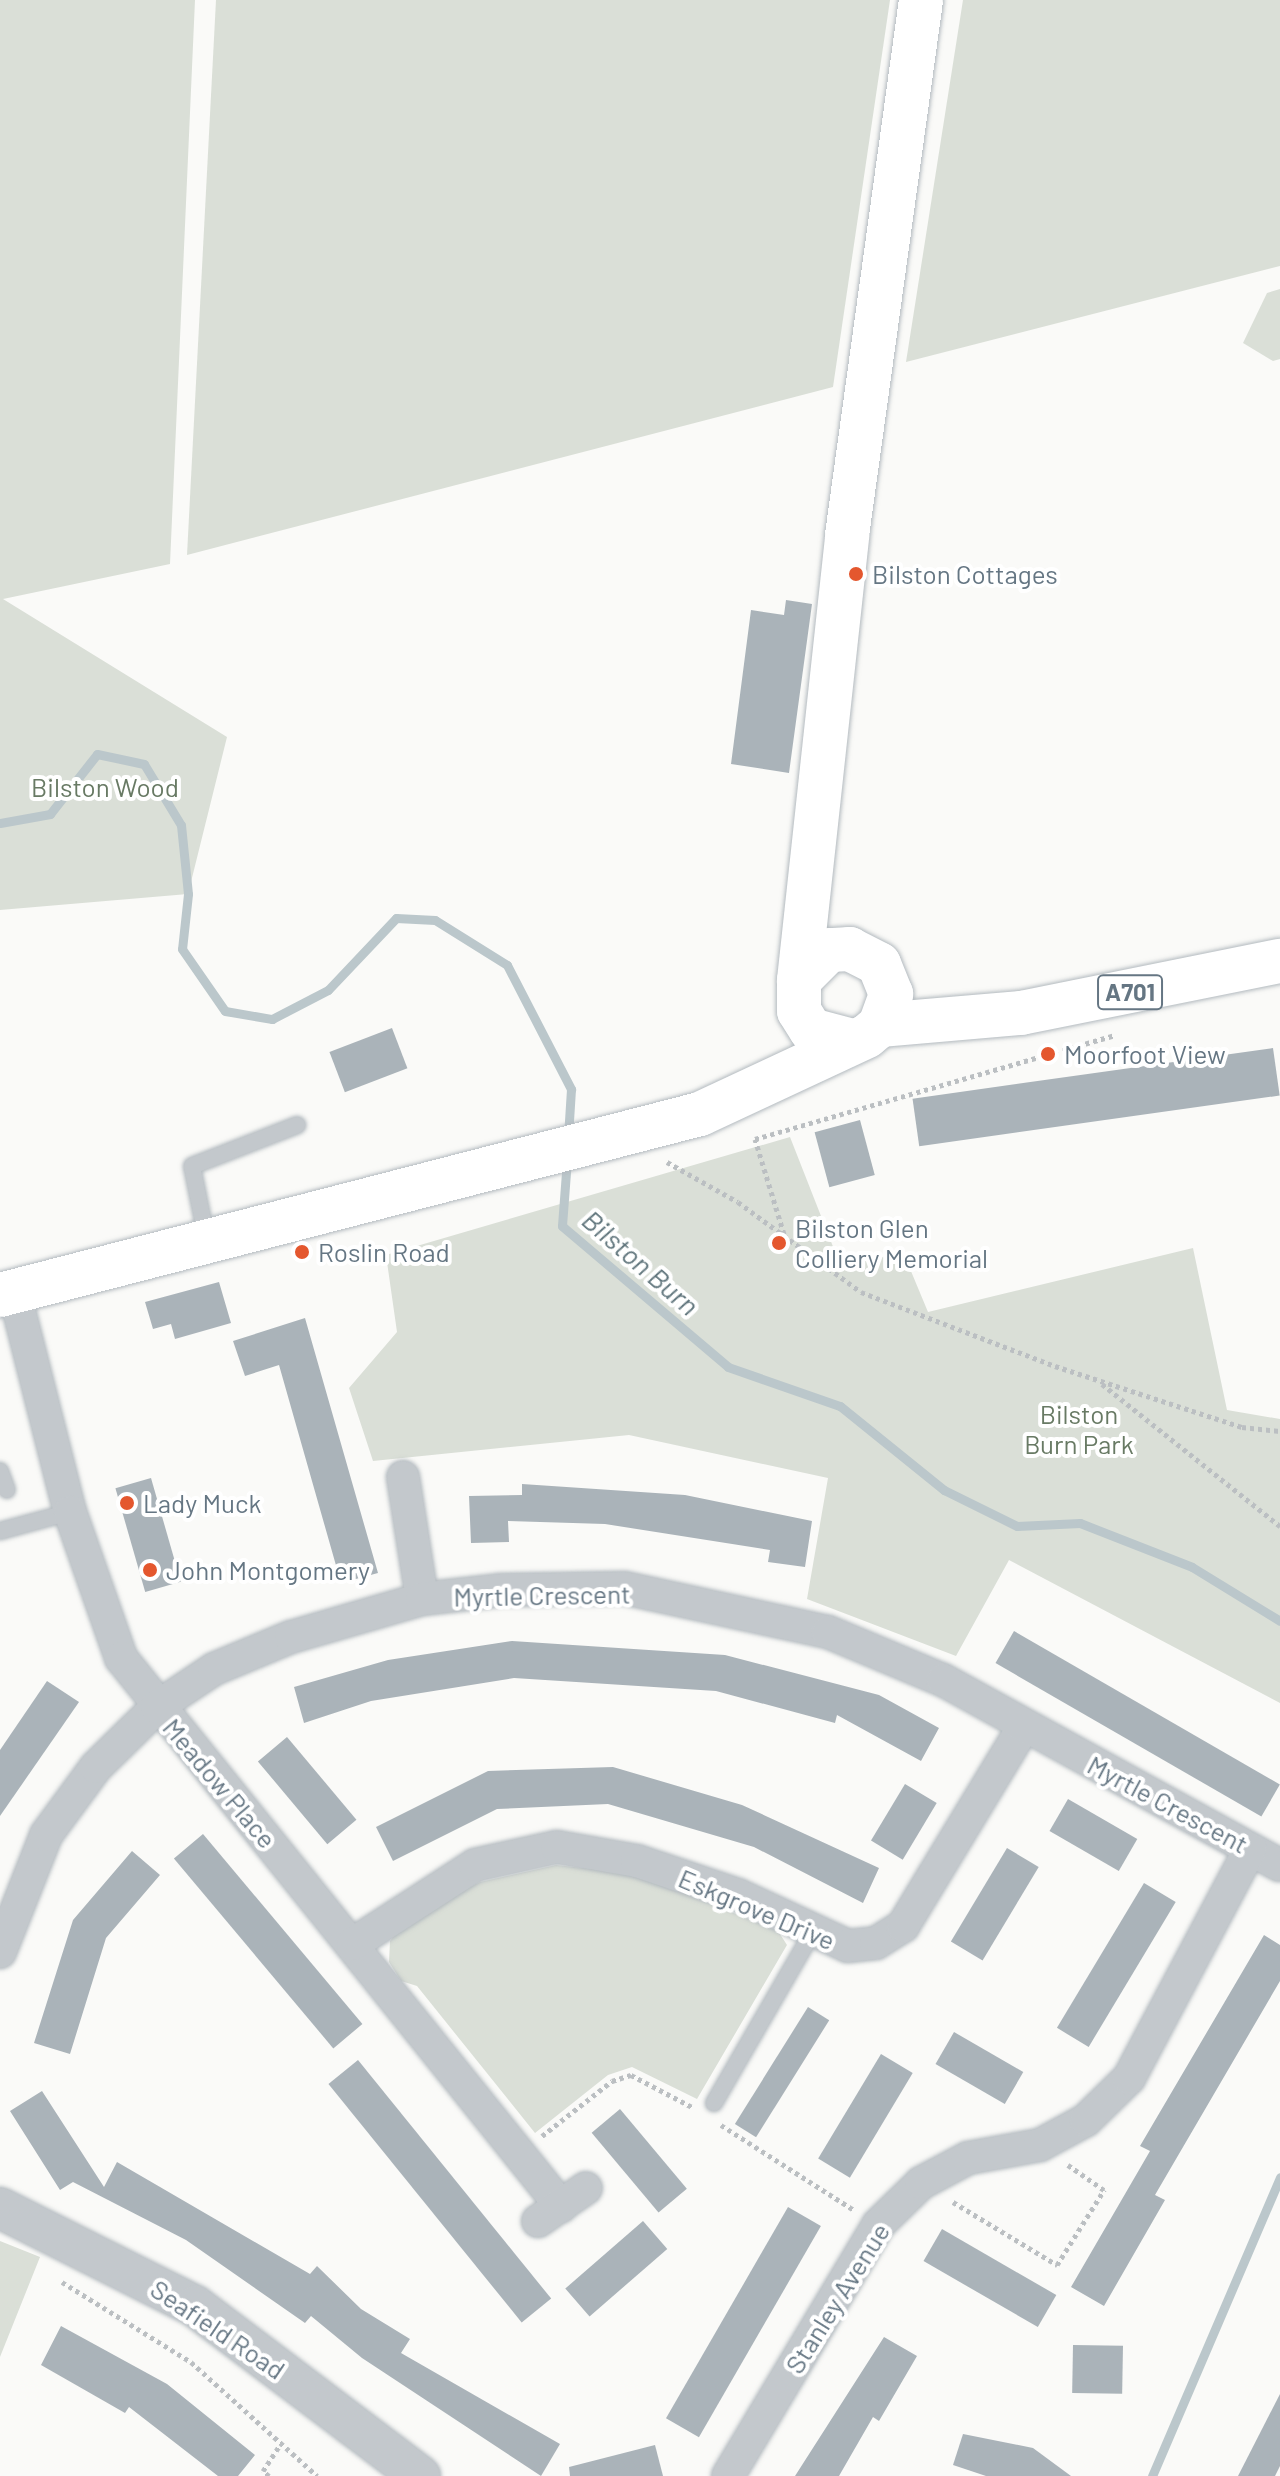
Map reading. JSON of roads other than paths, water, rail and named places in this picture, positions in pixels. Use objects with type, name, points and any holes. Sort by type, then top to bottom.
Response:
[{"type":"main road","points":[[814,862],[850,949],[879,964],[887,978],[888,1011],[866,1033],[830,1041],[799,996],[847,535],[921,0]]},
{"type":"main road","points":[[799,996],[810,962],[850,949]]},
{"type":"main road","name":"A701","points":[[7,1293],[700,1114],[866,1033],[978,1014],[1021,1013],[1280,961]]},
{"type":"main road","name":"A701","points":[[887,978],[978,1014]]},
{"type":"main road","name":"A701","points":[[741,1093],[799,996]]},
{"type":"street","name":"Meadow Place","points":[[7,1293],[105,1621],[157,1707],[353,1944],[562,2205]]},
{"type":"street","points":[[403,1477],[422,1599]]},
{"type":"street","name":"Myrtle Crescent","points":[[0,1952],[5,1920],[46,1835],[96,1767],[157,1707],[214,1669],[291,1637],[422,1599],[624,1588],[828,1632],[943,1680],[1280,1865]]},
{"type":"street","name":"Eskgrove Drive","points":[[353,1944],[475,1865],[557,1847],[695,1880],[848,1946],[876,1943],[903,1926],[1024,1726]]},
{"type":"street","name":"Stanley Avenue","points":[[728,2476],[878,2225],[921,2183],[968,2158],[1040,2145],[1086,2120],[1129,2078],[1250,1849]]},
{"type":"street","name":"Seafield Road","points":[[0,2208],[79,2242],[217,2321],[420,2476]]},
{"type":"lane","points":[[207,1241],[192,1166],[297,1125]]},
{"type":"lane","points":[[0,1471],[7,1490]]},
{"type":"lane","points":[[0,1531],[70,1512]]},
{"type":"lane","points":[[712,2111],[812,1933]]},
{"type":"waterway","name":"Bilston Burn","points":[[0,823],[50,814],[97,754],[144,764],[181,825],[188,894],[182,949],[225,1011],[272,1019],[328,990],[396,918],[435,920],[507,965],[571,1089],[568,1137]]},
{"type":"waterway","name":"Bilston Burn","points":[[567,1159],[562,1226],[728,1367],[840,1406],[944,1490],[1017,1526],[1080,1523],[1192,1567],[1280,1621]]},
{"type":"waterway","points":[[1152,2476],[1280,2177]]},
{"type":"place","name":"Bilston Cottages","points":[[856,574]]},
{"type":"place","name":"Moorfoot View","points":[[1048,1054]]},
{"type":"place","name":"Bilston Glen Colliery Memorial","points":[[779,1243]]},
{"type":"place","name":"Roslin Road","points":[[302,1252]]},
{"type":"place","name":"Lady Muck","points":[[127,1503]]},
{"type":"place","name":"John Montgomery","points":[[150,1570]]},
{"type":"park label","name":"Bilston Wood","points":[[105,787]]},
{"type":"park label","name":"Bilston Burn Park","points":[[1079,1429]]}]
